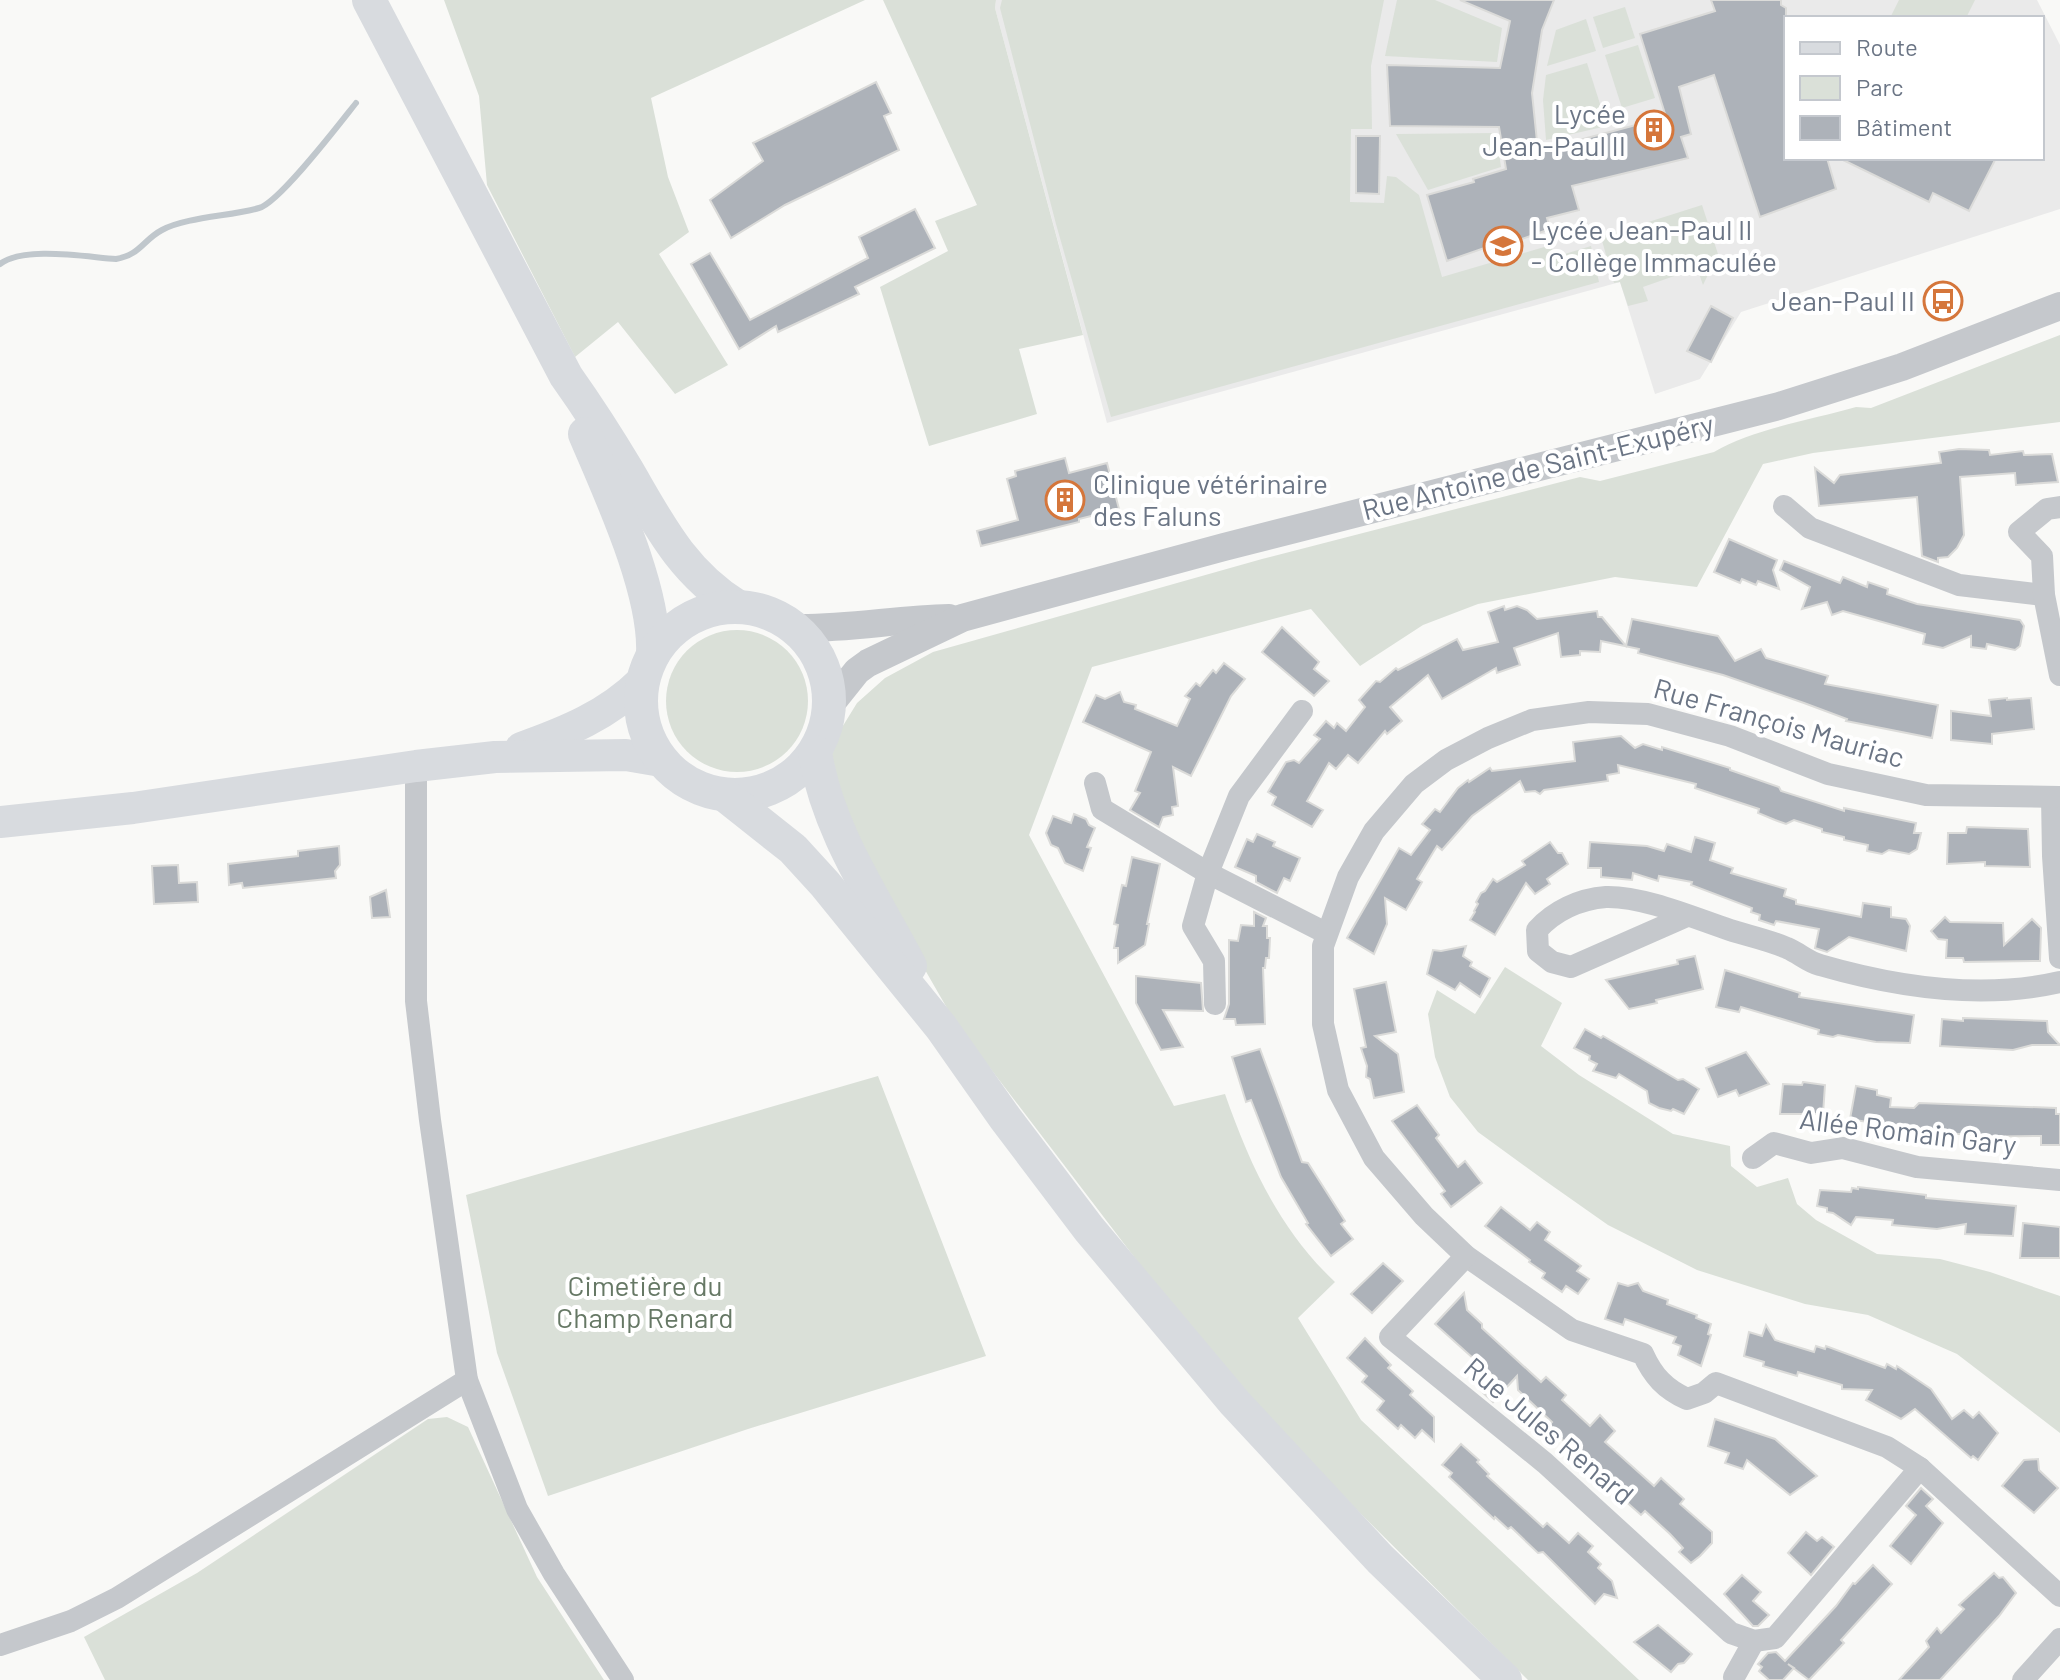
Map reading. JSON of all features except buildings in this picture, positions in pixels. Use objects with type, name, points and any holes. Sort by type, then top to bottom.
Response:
[{"type":"main road","points":[[369,0],[566,376],[681,559],[700,580],[738,607]]},
{"type":"main road","points":[[495,757],[602,714],[616,705],[648,667],[675,628],[704,612],[738,607],[758,610],[795,628],[810,644],[828,684],[829,706],[825,730],[815,752],[802,768],[786,781],[749,795],[726,796],[691,785],[661,761],[650,743],[640,702],[648,667],[654,635],[641,580],[583,430],[566,376]]},
{"type":"main road","points":[[815,752],[833,818],[941,1027]]},
{"type":"main road","points":[[0,822],[133,808],[495,757],[626,755],[661,761]]},
{"type":"main road","points":[[726,796],[793,849],[941,1027],[1047,1176],[1195,1357],[1328,1504],[1505,1680]]},
{"type":"street","name":"Rue Antoine de Saint-Exupéry","points":[[829,706],[849,680],[868,663],[962,618],[1203,552],[1779,406],[1902,367],[2060,306]]},
{"type":"street","points":[[1784,506],[1810,528],[1959,585],[2044,595]]},
{"type":"street","points":[[2060,507],[2047,509],[2019,532],[2042,556],[2044,595],[2060,675]]},
{"type":"street","name":"Rue Antoine de Saint-Exupéry","points":[[795,628],[834,629],[915,618],[962,618]]},
{"type":"street","points":[[1215,1004],[1214,961],[1193,926],[1208,873],[1239,796],[1302,711]]},
{"type":"street","name":"Rue François Mauriac","points":[[2056,797],[1926,795],[1828,774],[1730,736],[1648,714],[1589,712],[1532,720],[1446,760],[1414,784],[1374,831],[1348,877],[1326,933],[1323,946],[1323,1024],[1338,1090],[1374,1158],[1424,1216],[1466,1256],[1572,1330],[1643,1354],[1651,1372],[1669,1391],[1687,1399],[1704,1393],[1716,1383],[1887,1447],[1920,1468],[2060,1596]]},
{"type":"street","points":[[416,766],[416,1001],[467,1380],[517,1509],[554,1574],[623,1680]]},
{"type":"street","points":[[1095,783],[1102,809],[1208,873],[1326,933]]},
{"type":"street","points":[[2056,797],[2053,856],[2060,958]]},
{"type":"street","points":[[1687,916],[1571,967],[1552,962],[1538,951],[1537,930],[1549,916],[1576,903],[1607,897],[1644,903],[1687,916],[1788,948],[1816,965],[1911,985],[1967,990],[2029,989],[2060,982]]},
{"type":"street","name":"Allée Romain Gary","points":[[1753,1158],[1774,1143],[1811,1153],[1843,1148],[1917,1167],[2060,1180]]},
{"type":"street","name":"Rue Jules Renard","points":[[1466,1256],[1390,1337],[1545,1463],[1731,1633],[1754,1641]]},
{"type":"street","points":[[0,1645],[71,1621],[117,1598],[467,1380]]},
{"type":"street","points":[[1734,1677],[1754,1641],[1775,1638],[1920,1468]]},
{"type":"street","points":[[2023,1680],[2060,1639]]},
{"type":"shaded area","name":"Lycée Jean-Paul II - Collège Immaculée","points":[[996,0],[2037,0],[2060,45],[2060,209],[1741,312],[1700,379],[1655,394],[1620,282],[1107,423],[995,8]]},
{"type":"green space","points":[[444,0],[865,0],[651,98],[668,177],[689,232],[659,254],[728,365],[675,394],[618,322],[575,357],[487,185],[479,96]]},
{"type":"green space","points":[[883,0],[996,0],[995,8],[1083,335],[1019,349],[1037,414],[929,446],[880,287],[948,251],[935,221],[977,205]]},
{"type":"green space","points":[[1002,0],[1384,0],[1371,66],[1372,129],[1351,129],[1350,202],[1384,203],[1387,176],[1396,177],[1419,195],[1442,277],[1551,245],[1555,257],[1591,246],[1599,282],[1111,417],[1056,224],[1000,8]]},
{"type":"green space","points":[[1397,0],[1435,0],[1502,28],[1497,62],[1385,56]]},
{"type":"green space","points":[[1899,0],[1975,0],[1967,16],[1891,16]]},
{"type":"green space","points":[[1625,7],[1635,38],[1603,48],[1593,17]]},
{"type":"green space","points":[[1586,19],[1596,51],[1547,66],[1556,30]]},
{"type":"green space","points":[[1638,45],[1655,98],[1622,108],[1605,55]]},
{"type":"green space","points":[[1587,63],[1607,126],[1546,140],[1543,100],[1546,75]]},
{"type":"green space","points":[[1496,133],[1501,167],[1428,190],[1396,134]]},
{"type":"green space","points":[[1702,205],[1718,254],[1703,285],[1697,268],[1643,287],[1648,301],[1628,306],[1620,282],[1614,283],[1601,237]]},
{"type":"green space","points":[[2060,335],[2060,422],[1813,453],[1763,464],[1697,587],[1615,577],[1478,604],[1423,625],[1360,666],[1311,609],[1092,667],[1029,835],[1174,1106],[1225,1094],[1268,1195],[1298,1240],[1335,1282],[1298,1318],[1361,1420],[1639,1680],[1528,1680],[1244,1392],[1154,1283],[955,1022],[854,840],[828,758],[857,703],[885,678],[933,652],[1262,559],[1580,477],[1600,481],[1714,452],[1746,437],[1783,426],[1856,407],[1871,408]]},
{"type":"green space","points":[[737,630],[764,636],[787,651],[802,674],[808,701],[802,728],[787,751],[764,766],[737,772],[710,766],[687,751],[672,728],[666,701],[672,674],[687,651],[710,636]]},
{"type":"green space","points":[[1505,967],[1562,1003],[1541,1046],[1579,1075],[1673,1134],[1730,1146],[1731,1166],[1757,1187],[1788,1178],[1797,1204],[1816,1220],[1877,1254],[1940,1259],[2060,1296],[2060,1433],[1957,1354],[1868,1315],[1805,1304],[1697,1270],[1608,1225],[1478,1132],[1450,1097],[1435,1057],[1428,1014],[1437,990],[1475,1014]]},
{"type":"green space","name":"Cimetière du Champ Renard","points":[[878,1076],[986,1356],[748,1429],[548,1496],[497,1353],[466,1195]]},
{"type":"green space","points":[[447,1417],[468,1427],[537,1577],[604,1680],[105,1680],[84,1637],[197,1573],[428,1419]]},
{"type":"waterway","points":[[0,264],[24,255],[39,254],[116,259],[131,254],[156,234],[172,226],[259,208],[294,178],[356,103]]},
{"type":"place","name":"Lycée Jean-Paul II","points":[[1654,130]]},
{"type":"place","name":"Lycée Jean-Paul II - Collège Immaculée","points":[[1503,246]]},
{"type":"place","name":"Jean-Paul II","points":[[1943,301]]},
{"type":"place","name":"Clinique vétérinaire des Faluns","points":[[1065,500]]}]
